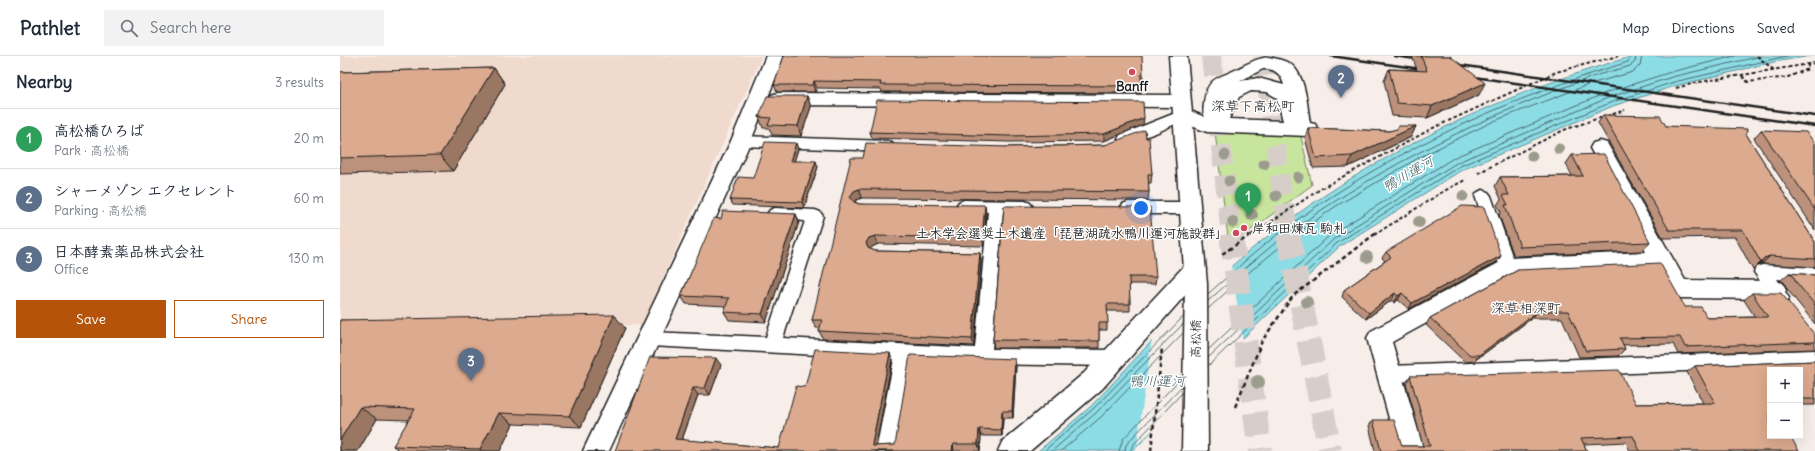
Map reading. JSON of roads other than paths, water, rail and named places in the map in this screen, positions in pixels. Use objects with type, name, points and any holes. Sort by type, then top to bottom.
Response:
[{"type":"street","points":[[596,451],[650,339],[715,213],[741,140],[776,56]]},
{"type":"street","name":"高松橋","points":[[1178,56],[1196,276],[1194,394],[1195,451]]},
{"type":"street","points":[[1268,63],[1278,65],[1287,70],[1294,88],[1300,123],[1293,123],[1288,98],[1284,93],[1273,87],[1258,85],[1241,87],[1233,92],[1226,102],[1222,115],[1218,120],[1213,104],[1217,89],[1222,82],[1243,74],[1256,64],[1268,63]]},
{"type":"street","points":[[759,98],[1182,108],[1207,125],[1218,120],[1245,96],[1251,93],[1265,92],[1272,94],[1283,106],[1284,119],[1282,124],[1276,128]]},
{"type":"street","points":[[1218,120],[1276,128],[1323,130]]},
{"type":"street","points":[[1600,148],[1678,289],[1775,290]]},
{"type":"street","points":[[1411,451],[1379,338],[1508,267],[1662,260]]},
{"type":"street","points":[[1011,451],[1093,381],[1196,276]]},
{"type":"lane","points":[[1112,144],[1153,129],[1182,108]]},
{"type":"lane","points":[[741,140],[899,146]]},
{"type":"lane","points":[[1483,196],[1508,267]]},
{"type":"lane","points":[[949,206],[1042,207]]},
{"type":"lane","points":[[983,356],[984,254],[996,207]]},
{"type":"lane","points":[[1111,208],[1191,208]]},
{"type":"lane","points":[[761,214],[815,216],[772,345]]},
{"type":"lane","points":[[1790,308],[1762,272],[1815,275]]},
{"type":"lane","points":[[650,339],[983,356],[1115,358]]},
{"type":"lane","points":[[886,451],[904,351]]},
{"type":"lane","points":[[1390,374],[1815,358]]},
{"type":"water","name":"鴨川運河","points":[[1634,56],[1811,56],[1774,62],[1675,86],[1613,106],[1462,170],[1340,246],[1219,361],[1133,451],[1038,451],[1091,406],[1176,317],[1225,272],[1269,235],[1316,201],[1365,170],[1417,141],[1470,115],[1525,92]]},
{"type":"tunnel","points":[[1211,56],[1231,235]]},
{"type":"tunnel","points":[[1263,56],[1288,235]]},
{"type":"tunnel","points":[[1231,234],[1260,451]]},
{"type":"tunnel","points":[[1288,234],[1330,451]]},
{"type":"railway","points":[[1331,56],[1428,70]]},
{"type":"railway","points":[[1394,56],[1423,60]]},
{"type":"railway","points":[[1453,64],[1815,116]]},
{"type":"railway","points":[[1467,76],[1815,126]]},
{"type":"place","name":"Banff","points":[[1132,72]]},
{"type":"place","name":"シャーメゾン エクセレント","points":[[1341,98]]},
{"type":"place","name":"高松橋ひろば","points":[[1248,216]]},
{"type":"place","name":"岸和田煉瓦 駒札","points":[[1244,228]]},
{"type":"place","name":"土木学会選奨土木遺産「琵琶湖疏水鴨川運河施設群」","points":[[1236,233]]},
{"type":"place","name":"日本酵素薬品株式会社","points":[[471,381]]},
{"type":"district","name":"深草下高松町","points":[[1253,106]]},
{"type":"district","name":"深草相深町","points":[[1526,308]]}]
